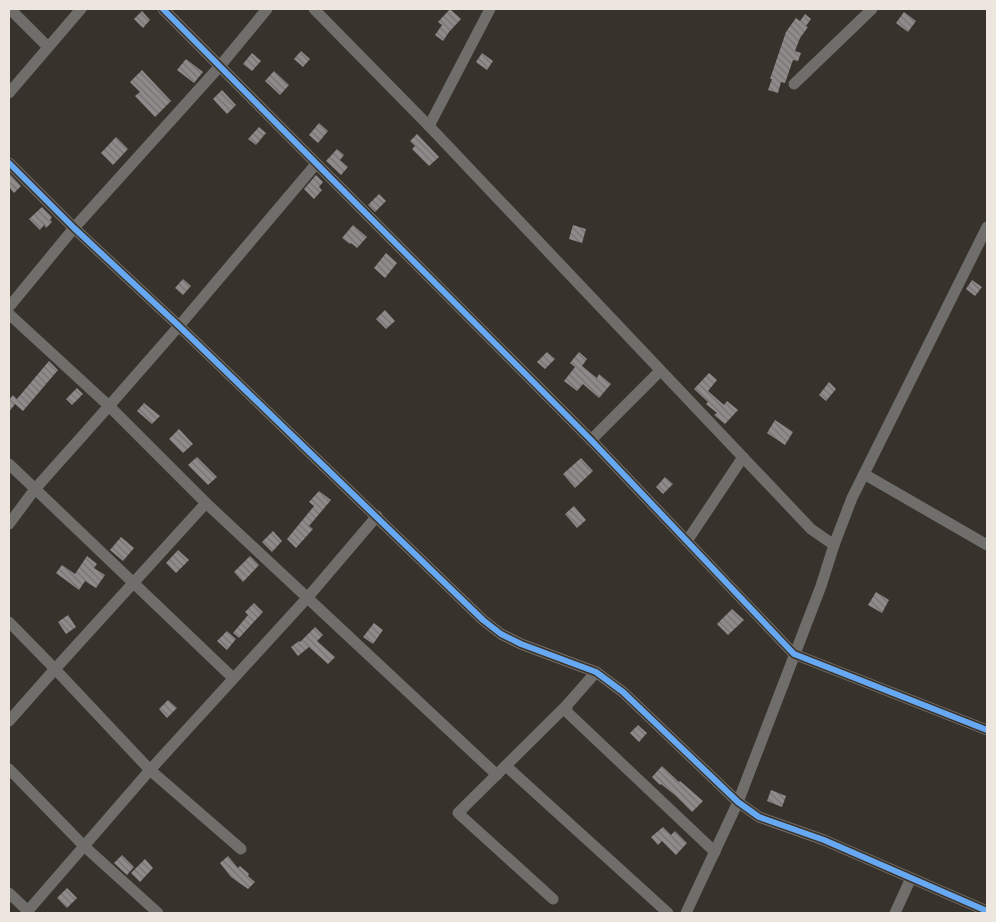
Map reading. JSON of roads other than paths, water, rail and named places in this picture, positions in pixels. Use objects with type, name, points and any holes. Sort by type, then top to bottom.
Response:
[{"type":"street","points":[[10,9],[48,47]]},
{"type":"street","points":[[9,93],[81,9]]},
{"type":"street","points":[[163,9],[591,440],[794,654],[987,730]]},
{"type":"street","points":[[9,307],[74,228],[220,66],[267,9]]},
{"type":"street","points":[[314,9],[429,126],[811,529],[834,545]]},
{"type":"street","points":[[429,126],[490,9]]},
{"type":"street","points":[[794,84],[872,9]]},
{"type":"street","points":[[9,164],[484,620],[501,634],[521,644],[596,672],[623,692],[738,802],[759,817],[824,840],[987,911]]},
{"type":"street","points":[[9,524],[35,490],[179,326],[316,164]]},
{"type":"street","points":[[686,913],[738,802],[821,586],[852,498],[987,227]]},
{"type":"street","points":[[9,314],[109,406],[206,503],[497,775]]},
{"type":"street","points":[[591,440],[660,371]]},
{"type":"street","points":[[687,541],[743,458]]},
{"type":"street","points":[[9,464],[233,678]]},
{"type":"street","points":[[864,474],[987,545]]},
{"type":"street","points":[[9,721],[206,503]]},
{"type":"street","points":[[9,893],[27,912],[150,770],[308,597],[377,516]]},
{"type":"street","points":[[9,622],[150,770],[241,849]]},
{"type":"street","points":[[554,899],[458,814],[567,705],[596,672]]},
{"type":"street","points":[[567,705],[567,712],[715,852]]},
{"type":"street","points":[[506,766],[668,913]]},
{"type":"street","points":[[9,769],[84,846],[158,913]]},
{"type":"street","points":[[895,913],[912,878]]}]
